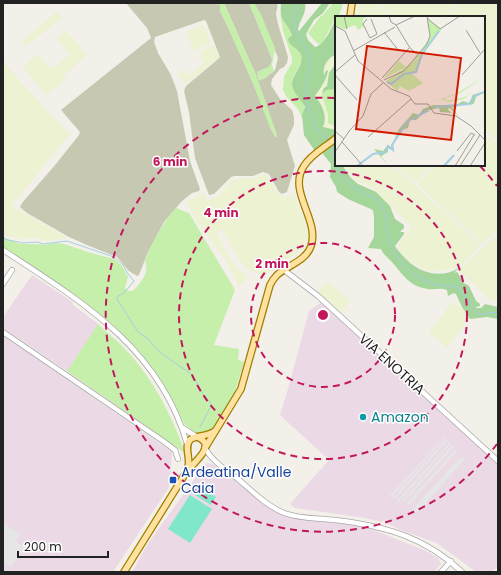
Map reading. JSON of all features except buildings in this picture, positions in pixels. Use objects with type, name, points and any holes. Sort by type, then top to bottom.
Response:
[{"type":"main road","points":[[350,16],[352,3]]},
{"type":"main road","points":[[124,572],[187,471],[204,453],[205,448],[241,389],[269,287],[276,277],[284,270],[305,256],[311,246],[312,230],[302,198],[300,176],[305,164],[334,139]]},
{"type":"main road","points":[[187,471],[190,463],[187,444],[192,438],[207,436],[216,430]]},
{"type":"main road","points":[[197,437],[202,440],[205,448]]},
{"type":"main road","points":[[189,455],[194,458],[201,457]]},
{"type":"street","points":[[3,250],[68,293],[90,309],[118,333],[141,358],[162,388],[182,427],[187,444]]},
{"type":"street","points":[[3,284],[12,270]]},
{"type":"street","name":"VIA ENOTRIA","points":[[284,270],[318,296],[498,461]]},
{"type":"street","points":[[3,332],[175,450],[178,459]]},
{"type":"street","points":[[182,427],[197,437]]},
{"type":"street","points":[[205,448],[212,459],[263,500],[285,513],[373,526],[390,530],[422,543],[438,552],[462,572]]},
{"type":"street","points":[[201,457],[212,459]]},
{"type":"street","points":[[441,572],[450,561]]},
{"type":"shaded area","points":[[126,3],[216,3],[218,5],[220,3],[220,11],[252,81],[275,137],[277,136],[256,75],[224,3],[249,3],[272,59],[272,63],[269,67],[257,72],[259,80],[265,78],[275,70],[278,58],[261,15],[254,3],[278,3],[276,14],[288,57],[287,63],[272,79],[271,85],[280,99],[292,110],[294,117],[294,125],[287,140],[295,166],[287,192],[282,194],[279,192],[269,174],[263,172],[253,176],[231,177],[214,194],[209,195],[195,158],[189,112],[184,91],[186,86],[220,57],[206,21],[204,20],[155,37],[154,42],[158,53],[171,75],[177,91],[190,161],[200,189],[182,201],[164,222],[148,252],[139,275],[137,276],[129,271],[117,257],[69,237],[27,213],[20,207],[79,135],[80,132],[61,110],[151,38],[147,28]]},
{"type":"shaded area","points":[[358,3],[375,3],[389,16],[357,16]]},
{"type":"shaded area","points":[[378,3],[456,3],[445,16],[393,16]]},
{"type":"shaded area","points":[[459,3],[498,3],[498,142],[485,131],[485,16],[448,16]]},
{"type":"shaded area","points":[[57,12],[62,18],[26,46],[22,41]]},
{"type":"shaded area","points":[[203,25],[211,43],[194,51],[186,32]]},
{"type":"shaded area","points":[[66,31],[87,55],[63,76],[66,79],[46,95],[23,67],[38,54],[49,68],[51,66],[54,68],[70,54],[57,39]]},
{"type":"shaded area","points":[[214,45],[219,57],[186,84],[178,74],[183,69],[189,76],[204,63],[200,57],[201,51]]},
{"type":"shaded area","points":[[335,55],[335,66],[322,98],[328,114],[328,123],[335,126],[335,130],[323,127],[326,117],[315,96],[325,81],[325,75],[324,76],[323,72],[328,59]]},
{"type":"shaded area","points":[[3,61],[23,85],[70,134],[11,206],[68,238],[47,241],[36,238],[19,239],[3,234]]},
{"type":"shaded area","points":[[485,134],[498,145],[498,229],[483,244],[417,184],[433,166],[485,166]]},
{"type":"shaded area","points":[[344,166],[393,166],[481,245],[463,263],[456,267],[441,271],[430,271],[416,265],[397,247],[412,227],[374,189],[356,180]]},
{"type":"shaded area","points":[[396,166],[430,166],[415,183]]},
{"type":"shaded area","points":[[264,174],[267,176],[278,195],[284,196],[285,199],[288,195],[294,196],[308,231],[308,238],[305,247],[264,276],[250,270],[241,263],[222,229],[217,233],[230,259],[236,267],[248,277],[239,287],[227,262],[196,220],[187,201],[204,193],[207,201],[220,195],[230,181],[235,179],[254,178]]},
{"type":"shaded area","points":[[498,235],[498,295],[493,302],[458,270]]},
{"type":"shaded area","points":[[32,275],[73,302],[72,304],[98,324],[67,371],[3,328],[3,317]]},
{"type":"shaded area","points":[[325,283],[329,283],[350,301],[341,313],[318,293]]},
{"type":"shaded area","points":[[322,302],[498,464],[498,566],[492,572],[476,572],[437,543],[403,531],[386,523],[384,520],[382,522],[365,518],[295,508],[290,504],[329,460],[280,415],[309,311]]},
{"type":"shaded area","points":[[452,302],[461,308],[470,318],[447,347],[429,333]]},
{"type":"shaded area","points":[[3,335],[172,452],[169,487],[113,572],[3,572]]},
{"type":"shaded area","points":[[444,437],[445,438],[392,497],[390,495]]},
{"type":"shaded area","points":[[446,439],[447,441],[395,499],[393,498]]},
{"type":"shaded area","points":[[450,442],[451,444],[398,503],[397,501]]},
{"type":"shaded area","points":[[452,445],[454,447],[404,502],[402,501]]},
{"type":"shaded area","points":[[456,449],[458,450],[408,506],[406,504]]},
{"type":"shaded area","points":[[465,457],[465,459],[419,511],[413,513],[412,510],[458,459]]},
{"type":"shaded area","points":[[206,463],[213,464],[263,502],[288,518],[355,525],[379,532],[426,551],[438,558],[441,564],[434,572],[132,572],[147,545]]},
{"type":"shaded area","points":[[3,523],[20,534],[16,542],[25,548],[11,567],[3,562]]},
{"type":"green space","points":[[220,3],[224,3],[256,75],[277,136],[276,138],[271,130],[252,81],[220,11]]},
{"type":"green space","points":[[249,3],[254,3],[261,15],[275,48],[272,65],[274,71],[260,81],[257,72],[269,66],[272,59]]},
{"type":"green space","points":[[305,3],[305,10],[299,26],[299,31],[322,3],[330,3],[323,13],[314,20],[306,34],[308,40],[315,47],[325,40],[335,21],[335,55],[328,60],[325,65],[324,75],[328,70],[326,77],[315,96],[324,111],[325,119],[323,127],[335,130],[335,137],[315,151],[304,135],[302,115],[305,107],[294,91],[292,85],[301,63],[301,55],[289,42],[288,39],[292,35],[282,18],[281,4]]},
{"type":"green space","points":[[333,3],[343,3],[339,16],[335,16],[335,19],[320,45],[308,33]]},
{"type":"green space","points":[[280,13],[292,35],[290,37],[291,45],[300,53],[300,66],[292,81],[292,85],[304,107],[302,119],[301,114],[283,90],[284,76],[292,63],[292,58],[283,31]]},
{"type":"green space","points":[[335,64],[335,89],[327,90],[322,93],[324,88],[327,86],[329,73]]},
{"type":"green space","points":[[335,89],[334,126],[328,123],[328,114],[322,96],[322,93],[327,90]]},
{"type":"green space","points":[[334,142],[335,166],[343,166],[351,178],[358,184],[376,192],[390,206],[395,219],[404,225],[404,228],[400,232],[404,232],[404,234],[395,246],[409,262],[422,270],[436,274],[451,272],[459,268],[454,273],[457,272],[464,283],[469,286],[476,301],[480,304],[480,306],[476,308],[481,308],[485,304],[498,307],[498,319],[487,317],[470,319],[456,294],[454,293],[448,296],[447,290],[445,289],[428,289],[415,285],[403,275],[381,249],[368,248],[374,237],[373,210],[348,199],[337,192],[336,187],[330,177],[331,164],[323,154],[324,149]]},
{"type":"green space","points":[[176,208],[189,213],[235,290],[214,345],[239,349],[238,360],[244,362],[235,392],[217,424],[208,432],[197,435],[185,425],[150,366],[117,329],[99,313],[59,284],[3,248],[3,237],[20,244],[64,244],[114,259],[122,266],[128,277],[125,288],[128,291],[133,291],[146,273],[145,261],[154,240],[162,226]]},
{"type":"green space","points":[[98,324],[125,348],[138,363],[162,400],[185,453],[67,371]]},
{"type":"green space","points":[[200,487],[216,497],[211,505],[195,495]]},
{"type":"green space","points":[[190,495],[212,509],[190,543],[168,529]]},
{"type":"waterway","points":[[296,3],[294,21],[295,28],[308,52],[310,61],[306,83],[308,106],[316,128],[328,141]]},
{"type":"waterway","points":[[331,146],[335,160]]},
{"type":"waterway","points":[[336,166],[341,175],[348,182],[357,189],[376,199],[382,206],[385,213],[388,235],[394,252],[405,267],[412,273],[428,282],[437,285],[458,287],[478,314],[493,312],[498,313]]},
{"type":"waterway","points":[[3,238],[23,243],[37,242],[43,244],[67,241],[114,257],[123,265],[134,281],[125,292],[117,297],[117,299],[138,332],[146,337],[165,356],[190,373],[203,394],[210,402],[211,406],[200,427]]},
{"type":"place","name":"Amazon","points":[[363,417]]},
{"type":"place","name":"Ardeatina/Valle Caia","points":[[173,480]]}]
